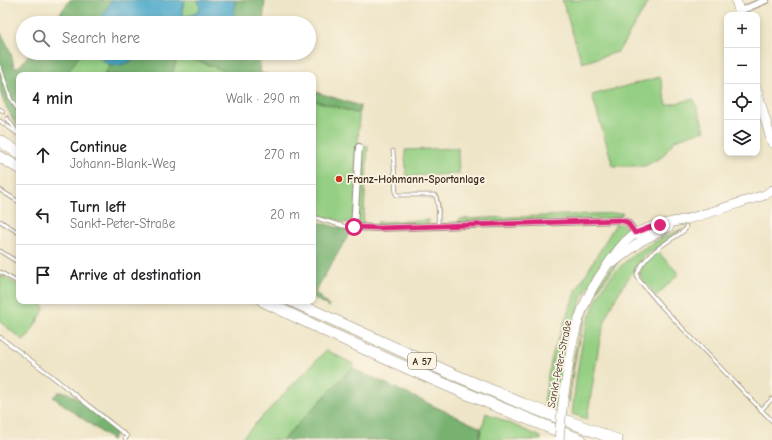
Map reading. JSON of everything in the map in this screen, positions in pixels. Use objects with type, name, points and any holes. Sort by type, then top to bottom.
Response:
[{"type":"highway","points":[[0,141],[16,151]]},
{"type":"highway","points":[[0,157],[16,166]]},
{"type":"highway","name":"A 57","points":[[269,304],[442,384],[581,440]]},
{"type":"highway","name":"A 57","points":[[299,304],[448,372],[523,404],[616,440]]},
{"type":"street","points":[[736,0],[740,12]]},
{"type":"street","points":[[742,12],[766,0]]},
{"type":"street","points":[[760,101],[772,143]]},
{"type":"street","points":[[359,147],[354,227],[380,228],[620,220],[627,222],[638,237]]},
{"type":"street","name":"Sankt-Peter-Straße","points":[[559,440],[562,409],[575,332],[582,309],[592,289],[614,255],[648,228],[685,223],[765,195],[772,190]]},
{"type":"lane","points":[[0,67],[6,88],[16,107]]},
{"type":"lane","points":[[7,118],[16,130]]},
{"type":"lane","points":[[0,121],[16,132]]},
{"type":"lane","points":[[393,151],[396,195],[435,195],[438,202],[438,226]]},
{"type":"lane","points":[[0,190],[16,200]]},
{"type":"lane","points":[[316,218],[343,226],[354,227]]},
{"type":"lane","points":[[0,221],[16,231]]},
{"type":"lane","points":[[685,223],[685,230],[658,248],[643,262],[637,274],[638,279],[663,308],[714,359],[772,421]]},
{"type":"lane","points":[[0,251],[16,261]]},
{"type":"lane","points":[[0,272],[16,281]]},
{"type":"lane","points":[[0,337],[127,436],[124,440]]},
{"type":"lane","points":[[761,410],[772,399]]},
{"type":"green space","points":[[70,0],[112,0],[102,16],[58,16]]},
{"type":"green space","points":[[185,0],[198,0],[200,7],[198,13],[191,16],[184,16],[182,9]]},
{"type":"green space","points":[[235,0],[265,0],[264,16],[234,16]]},
{"type":"green space","points":[[562,0],[650,0],[618,52],[582,63]]},
{"type":"green space","points":[[0,32],[9,49],[14,68],[20,66],[25,60],[76,60],[68,72],[16,72],[16,124],[4,103],[0,91]]},
{"type":"green space","points":[[76,60],[103,60],[111,65],[106,72],[68,72]]},
{"type":"green space","points":[[132,60],[176,60],[173,72],[106,72],[111,65]]},
{"type":"green space","points":[[176,60],[195,60],[229,72],[173,72]]},
{"type":"green space","points":[[195,60],[260,60],[259,72],[229,72]]},
{"type":"green space","points":[[660,77],[667,105],[694,99],[705,130],[675,140],[662,157],[645,166],[613,166],[592,95]]},
{"type":"green space","points":[[316,92],[360,106],[359,114],[316,101]]},
{"type":"green space","name":"Franz-Hohmann-Sportanlage","points":[[316,101],[359,114],[358,145],[368,146],[363,225],[353,220],[346,223],[316,214]]},
{"type":"green space","points":[[458,148],[459,174],[406,176],[405,150]]},
{"type":"green space","points":[[623,213],[619,218],[458,223],[460,219]]},
{"type":"green space","points":[[429,220],[429,224],[377,225],[377,222]]},
{"type":"green space","points":[[316,222],[351,231],[316,290]]},
{"type":"green space","points":[[617,224],[624,227],[628,233],[595,275],[581,300],[570,333],[557,408],[544,403],[553,353],[576,291]]},
{"type":"green space","points":[[683,229],[641,259],[618,294],[608,312],[600,339],[587,419],[572,414],[576,381],[587,325],[596,301],[609,279],[627,260],[651,244]]},
{"type":"green space","points":[[657,251],[679,274],[656,296],[641,278],[640,274],[645,263]]},
{"type":"green space","points":[[619,259],[595,295],[584,320],[569,402],[567,401],[573,362],[581,326],[587,308],[595,291]]},
{"type":"green space","points":[[0,275],[16,284],[16,304],[43,304],[44,310],[29,335],[23,340],[0,322]]},
{"type":"green space","points":[[316,293],[330,307],[316,300]]},
{"type":"green space","points":[[326,350],[355,365],[283,440],[240,440]]},
{"type":"green space","points":[[352,368],[481,428],[479,440],[283,440]]},
{"type":"green space","points":[[59,392],[65,392],[76,398],[115,430],[115,435],[112,440],[53,397]]},
{"type":"green space","points":[[486,413],[541,437],[541,440],[479,440]]},
{"type":"water","points":[[112,0],[185,0],[182,11],[185,16],[102,16]]},
{"type":"water","points":[[198,0],[235,0],[234,16],[188,16],[198,12],[200,7]]},
{"type":"water","points":[[103,60],[132,60],[115,66]]},
{"type":"place","name":"Franz-Hohmann-Sportanlage","points":[[339,179]]},
{"type":"route","points":[[354,227],[380,228],[620,220],[627,222],[635,233],[660,225]]}]
